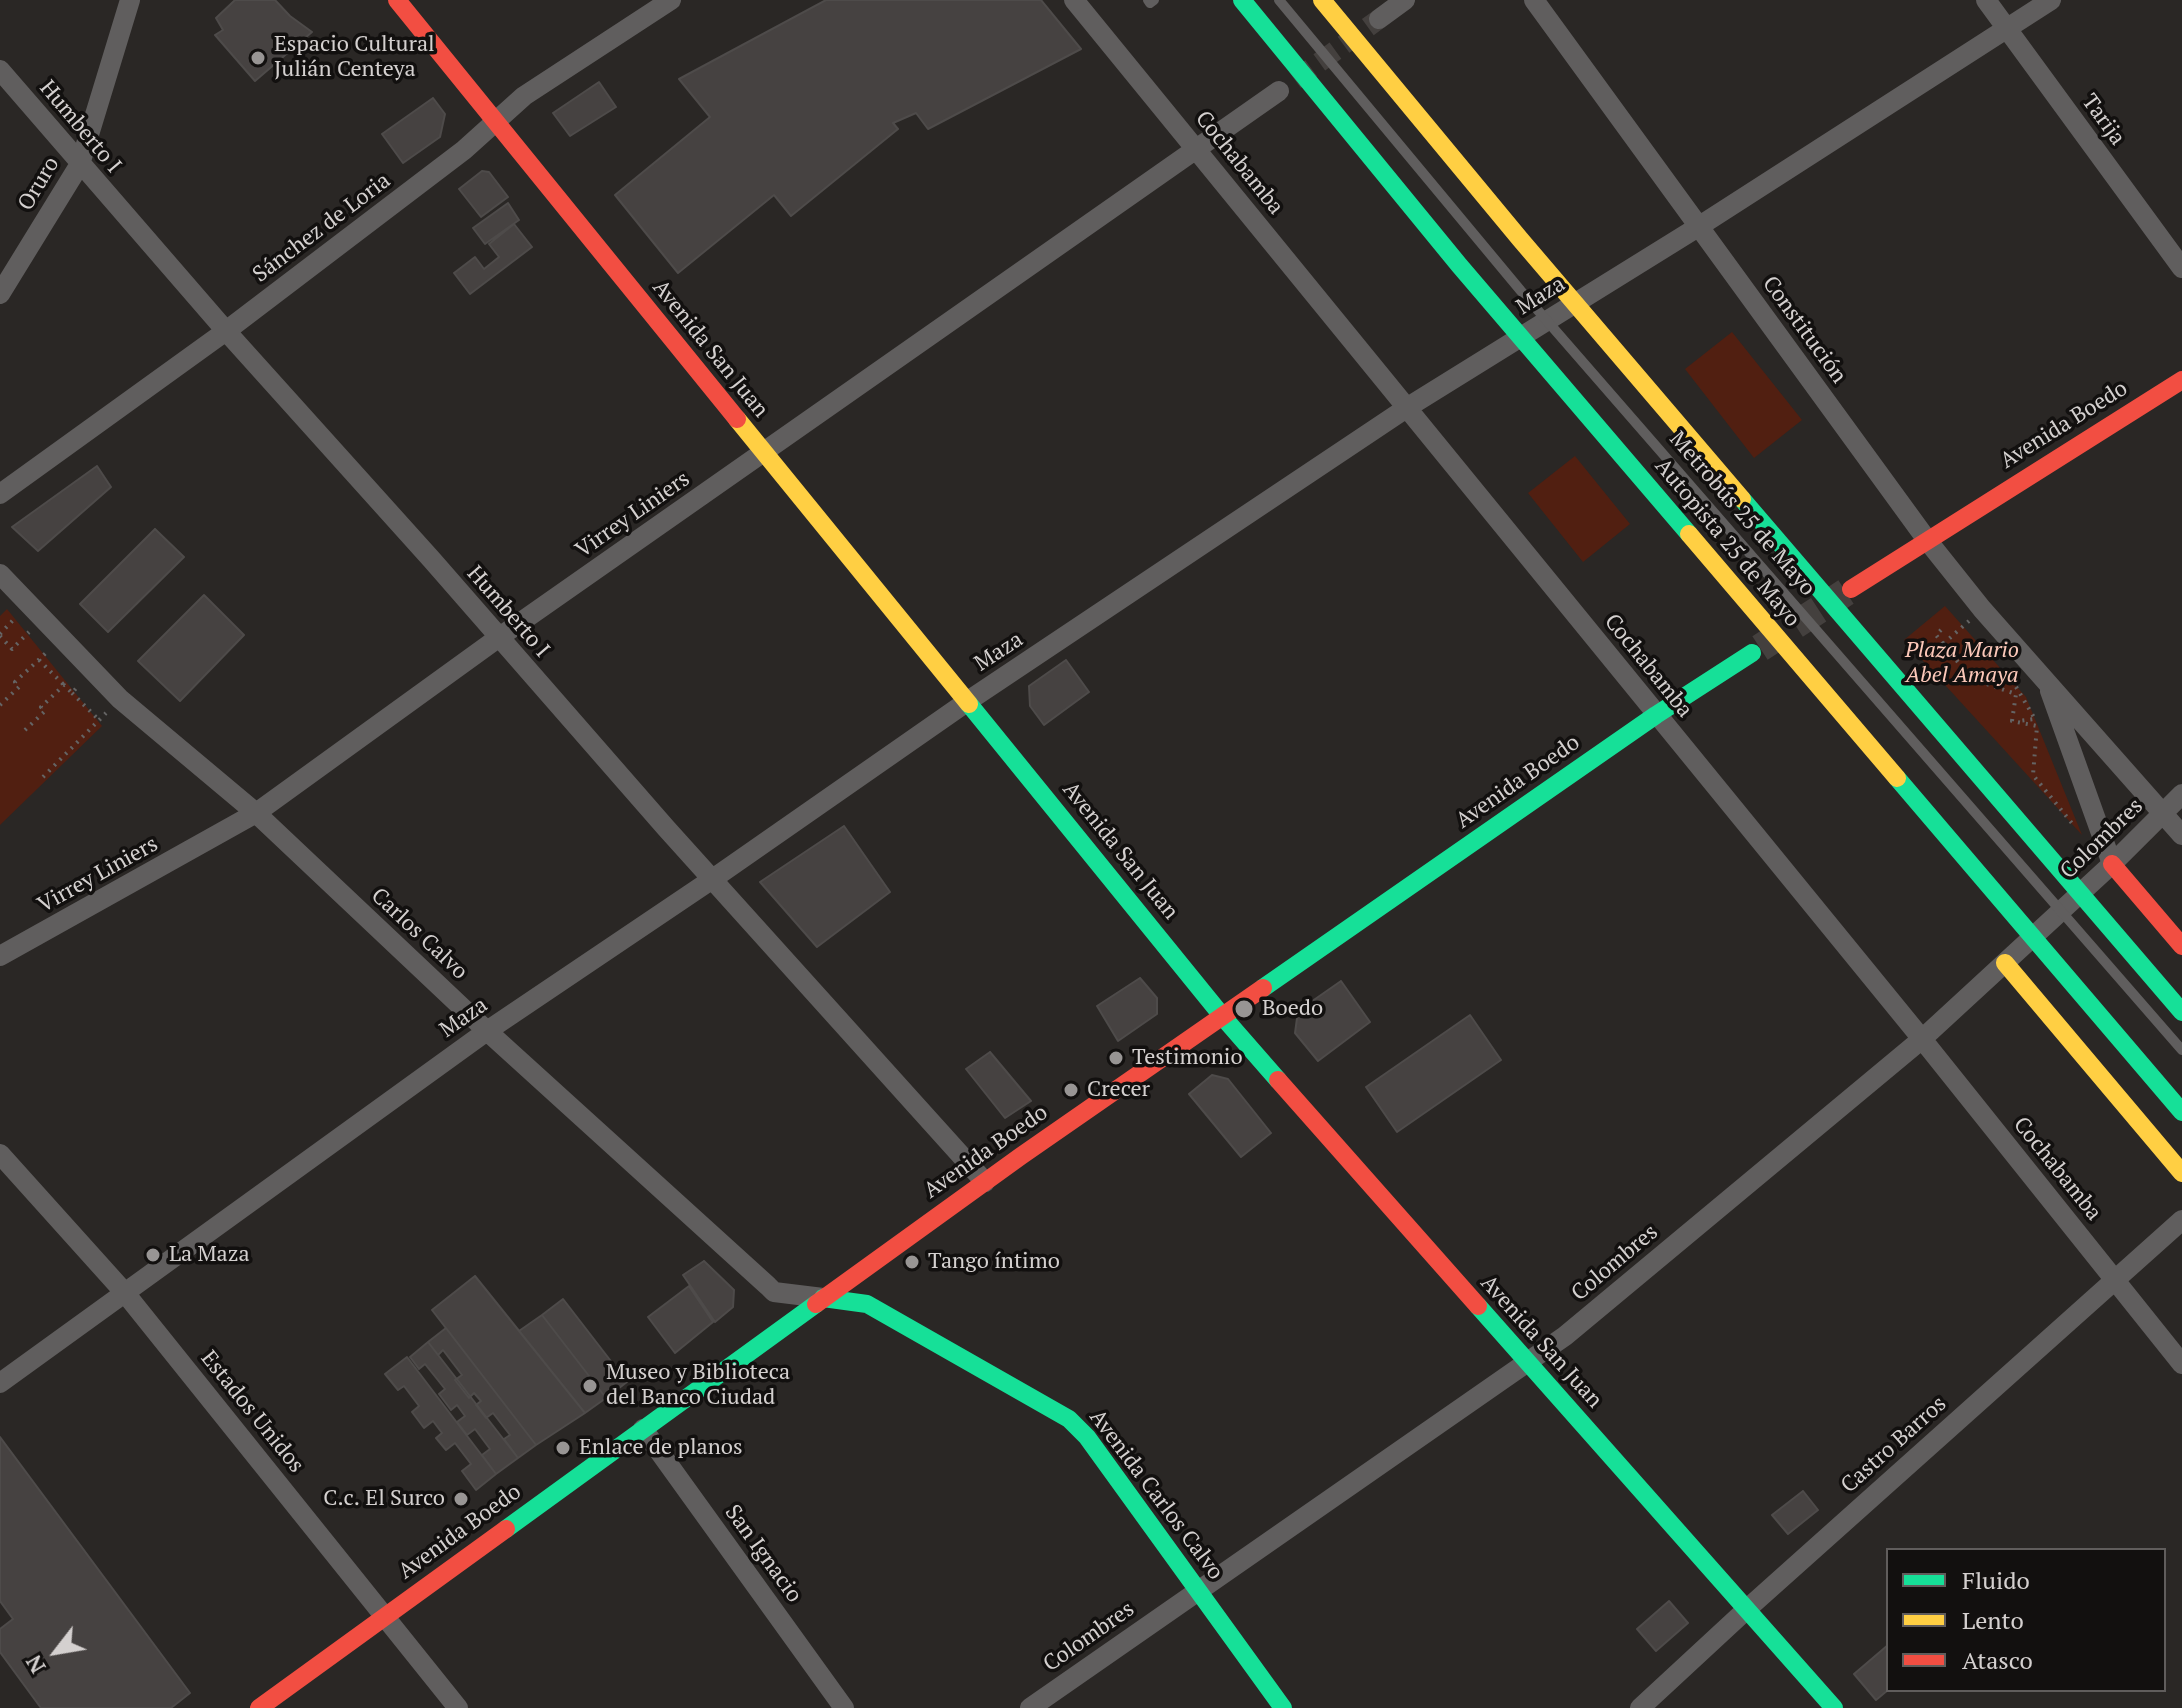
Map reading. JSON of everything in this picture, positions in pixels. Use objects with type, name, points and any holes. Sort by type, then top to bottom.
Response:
[{"type":"main road","name":"Avenida San Juan","points":[[397,0],[1223,1017],[1834,1708]]},
{"type":"main road","name":"Autopista 25 de Mayo","points":[[1242,0],[1459,265],[2182,1112]]},
{"type":"main road","name":"Autopista 25 de Mayo","points":[[1322,0],[1520,239],[2182,1012]]},
{"type":"main road","name":"Avenida Boedo","points":[[1851,589],[2182,380]]},
{"type":"main road","name":"Avenida Boedo","points":[[259,1708],[985,1182],[1656,715],[1752,653]]},
{"type":"main road","points":[[2112,864],[2182,946]]},
{"type":"main road","points":[[2005,963],[2182,1173]]},
{"type":"main road","name":"Avenida Carlos Calvo","points":[[823,1298],[867,1304],[1069,1419],[1087,1437],[1283,1708]]},
{"type":"street","name":"Oruro","points":[[0,294],[80,164],[130,0]]},
{"type":"street","name":"Sánchez de Loria","points":[[0,494],[226,331],[464,150],[524,96],[671,0]]},
{"type":"street","name":"Cochabamba","points":[[1074,0],[1922,1039],[2182,1364]]},
{"type":"street","points":[[1379,19],[1405,0]]},
{"type":"street","name":"Constitución","points":[[1534,0],[1927,540],[1982,609],[2182,835]]},
{"type":"street","name":"Tarija","points":[[1986,0],[2182,268]]},
{"type":"street","name":"Maza","points":[[0,1383],[487,1031],[968,701],[1408,407],[1698,227],[2051,0]]},
{"type":"street","name":"Humberto I","points":[[0,70],[226,331],[666,828],[985,1182]]},
{"type":"street","name":"Virrey Liniers","points":[[0,956],[256,813],[498,638],[1279,91]]},
{"type":"street","name":"Carlos Calvo","points":[[0,574],[120,699],[256,813],[487,1031],[774,1292],[823,1298]]},
{"type":"street","name":"Constitución","points":[[2046,680],[2112,864]]},
{"type":"street","name":"Colombres","points":[[1030,1708],[1526,1363],[1609,1300],[1922,1039],[2112,864],[2182,794]]},
{"type":"street","name":"Estados Unidos","points":[[0,1154],[125,1293],[458,1708]]},
{"type":"street","name":"Castro Barros","points":[[1640,1708],[2182,1220]]},
{"type":"street","name":"San Ignacio","points":[[643,1429],[844,1708]]},
{"type":"lane","name":"Metrobús 25 de Mayo","points":[[1279,0],[1521,291],[2182,1050]]},
{"type":"path","points":[[0,636],[12,649],[43,619]]},
{"type":"path","points":[[1943,644],[1963,626]]},
{"type":"path","points":[[1941,630],[1936,635],[1972,679],[2016,694],[2012,721]]},
{"type":"path","points":[[0,705],[19,687],[15,682],[61,638]]},
{"type":"path","points":[[39,660],[99,720]]},
{"type":"path","points":[[72,693],[92,671]]},
{"type":"path","points":[[2012,680],[2035,719],[2012,721]]},
{"type":"path","points":[[25,730],[45,711],[41,707],[64,685]]},
{"type":"path","points":[[43,777],[120,699]]},
{"type":"path","points":[[2012,721],[2037,726],[2033,775],[2082,835]]},
{"type":"green space","points":[[1732,332],[1802,420],[1754,458],[1685,369]]},
{"type":"green space","points":[[1575,456],[1630,524],[1583,562],[1528,493]]},
{"type":"green space","name":"Plaza Mario Abel Amaya","points":[[1945,606],[2026,697],[2082,835],[1904,640]]},
{"type":"green space","points":[[7,609],[102,726],[0,825],[0,616]]},
{"type":"building","name":"Espacio Cultural Julián Centeya","points":[[235,0],[275,0],[312,32],[255,81],[215,35],[223,30],[216,18]]},
{"type":"building","points":[[826,0],[1041,0],[1081,49],[928,129],[916,113],[893,123],[898,129],[791,216],[774,195],[678,273],[615,195],[710,117],[679,79]]},
{"type":"building","points":[[599,82],[616,107],[570,136],[553,113]]},
{"type":"building","points":[[433,98],[445,114],[440,137],[403,163],[382,134]]},
{"type":"building","points":[[482,171],[489,172],[508,197],[481,217],[459,189]]},
{"type":"building","points":[[508,203],[519,220],[485,244],[473,228]]},
{"type":"building","points":[[514,224],[532,247],[470,294],[454,273],[475,257],[484,269],[499,257],[489,244]]},
{"type":"building","points":[[97,466],[111,487],[38,551],[12,527]]},
{"type":"building","points":[[155,529],[184,557],[108,632],[80,604]]},
{"type":"building","points":[[204,595],[244,635],[180,701],[138,661]]},
{"type":"building","points":[[1066,660],[1089,692],[1044,725],[1030,706],[1029,686]]},
{"type":"building","points":[[844,826],[890,892],[817,947],[760,882]]},
{"type":"building","points":[[1140,978],[1157,998],[1157,1014],[1118,1041],[1097,1006]]},
{"type":"building","points":[[1341,981],[1370,1022],[1318,1061],[1295,1033],[1298,1011]]},
{"type":"building","points":[[1470,1015],[1501,1060],[1397,1132],[1366,1087]]},
{"type":"building","points":[[990,1052],[1031,1101],[1005,1118],[966,1069]]},
{"type":"building","points":[[1212,1075],[1228,1079],[1271,1133],[1241,1157],[1189,1094]]},
{"type":"building","points":[[704,1261],[734,1290],[733,1307],[715,1322],[683,1275]]},
{"type":"building","points":[[475,1276],[585,1413],[536,1445],[432,1310]]},
{"type":"building","points":[[689,1286],[713,1322],[675,1353],[648,1317]]},
{"type":"building","points":[[563,1299],[627,1382],[606,1398],[542,1315]]},
{"type":"building","points":[[542,1315],[606,1398],[585,1413],[519,1331]]},
{"type":"building","points":[[446,1328],[536,1445],[518,1458],[504,1439],[510,1435],[493,1413],[486,1418],[476,1405],[481,1401],[474,1393],[469,1398],[455,1380],[462,1375],[443,1350],[438,1355],[428,1342]]},
{"type":"building","points":[[428,1342],[518,1458],[496,1474],[482,1455],[490,1449],[475,1429],[467,1435],[457,1422],[465,1416],[457,1405],[451,1410],[439,1394],[445,1389],[425,1364],[419,1369],[410,1357]]},
{"type":"building","points":[[407,1357],[496,1474],[476,1490],[462,1471],[471,1464],[455,1443],[446,1450],[436,1438],[442,1433],[433,1421],[424,1428],[412,1412],[419,1406],[404,1386],[398,1390],[385,1374]]},
{"type":"building","points":[[0,1437],[190,1693],[171,1708],[41,1708],[0,1652],[0,1629],[13,1619],[0,1601]]},
{"type":"building","points":[[1803,1491],[1818,1510],[1788,1534],[1772,1515]]},
{"type":"building","points":[[1669,1601],[1688,1623],[1656,1651],[1637,1629]]},
{"type":"building","points":[[1886,1647],[1886,1692],[1876,1700],[1854,1674]]},
{"type":"tunnel","points":[[1295,80],[1379,19]]},
{"type":"tunnel","points":[[1760,648],[1846,592]]},
{"type":"traffic: fast","points":[[1242,0],[1459,265],[1689,534]]},
{"type":"traffic: fast","points":[[1742,499],[2182,1012]]},
{"type":"traffic: fast","points":[[1263,988],[1656,715],[1752,653]]},
{"type":"traffic: fast","points":[[969,704],[1223,1017],[1278,1080]]},
{"type":"traffic: fast","points":[[1897,778],[2182,1112]]},
{"type":"traffic: fast","points":[[823,1298],[867,1304],[1069,1419],[1087,1437],[1283,1708]]},
{"type":"traffic: fast","points":[[506,1529],[816,1304]]},
{"type":"traffic: fast","points":[[1478,1306],[1834,1708]]},
{"type":"traffic: slow","points":[[1322,0],[1520,239],[1742,499]]},
{"type":"traffic: slow","points":[[737,419],[969,704]]},
{"type":"traffic: slow","points":[[1689,534],[1897,778]]},
{"type":"traffic: slow","points":[[2005,963],[2182,1173]]},
{"type":"traffic: jam","points":[[397,0],[737,419]]},
{"type":"traffic: jam","points":[[1851,589],[2182,380]]},
{"type":"traffic: jam","points":[[2112,864],[2182,946]]},
{"type":"traffic: jam","points":[[816,1304],[1021,1156],[1263,988]]},
{"type":"traffic: jam","points":[[1278,1080],[1478,1306]]},
{"type":"traffic: jam","points":[[259,1708],[506,1529]]},
{"type":"place","name":"Espacio Cultural Julián Centeya","points":[[258,58]]},
{"type":"place","name":"Boedo","points":[[1244,1009]]},
{"type":"place","name":"Testimonio","points":[[1116,1058]]},
{"type":"place","name":"Crecer","points":[[1071,1090]]},
{"type":"place","name":"La Maza","points":[[153,1255]]},
{"type":"place","name":"Tango íntimo","points":[[912,1262]]},
{"type":"place","name":"Museo y Biblioteca del Banco Ciudad","points":[[590,1386]]},
{"type":"place","name":"Enlace de planos","points":[[563,1448]]},
{"type":"place","name":"C.c. El Surco","points":[[461,1499]]}]
